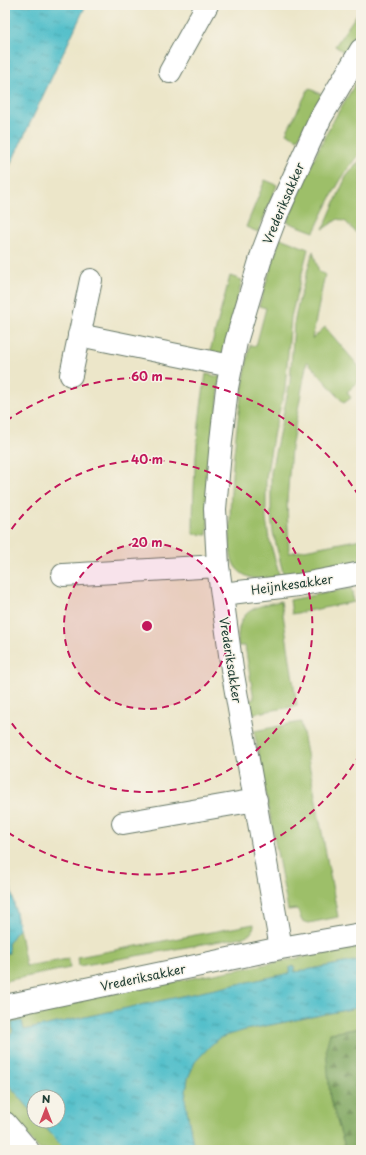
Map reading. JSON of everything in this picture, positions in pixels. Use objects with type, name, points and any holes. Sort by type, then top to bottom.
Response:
[{"type":"street","points":[[170,72],[207,5]]},
{"type":"street","name":"Vrederiksakker","points":[[282,948],[232,669],[218,566],[215,509],[221,440],[231,366],[252,286],[277,214],[321,117],[361,50]]},
{"type":"street","points":[[71,375],[91,280]]},
{"type":"street","points":[[79,335],[231,366]]},
{"type":"street","points":[[63,575],[218,566]]},
{"type":"street","name":"Heijnkesakker","points":[[222,594],[298,585],[361,573]]},
{"type":"street","points":[[123,824],[256,800]]},
{"type":"street","name":"Vrederiksakker","points":[[5,1006],[282,948],[361,934]]},
{"type":"street","points":[[5,1123],[28,1150]]},
{"type":"green space","points":[[361,8],[361,32],[347,54],[335,46]]},
{"type":"green space","points":[[361,74],[361,152],[329,200],[314,232],[287,222],[317,152]]},
{"type":"green space","points":[[309,88],[322,95],[298,139],[286,133]]},
{"type":"green space","points":[[361,159],[361,238],[346,222],[338,219],[323,229],[346,177]]},
{"type":"green space","points":[[265,180],[277,185],[258,232],[246,227]]},
{"type":"green space","points":[[280,238],[308,249],[291,317],[285,389],[274,431],[266,478],[266,519],[269,538],[280,578],[257,579],[247,576],[237,569],[231,555],[230,504],[233,458],[242,390],[250,345],[256,346],[266,308],[259,306]]},
{"type":"green space","points":[[313,251],[319,272],[325,274],[312,339],[325,327],[361,369],[361,379],[347,392],[351,398],[344,403],[307,361],[291,448],[287,502],[289,553],[361,539],[361,563],[284,577],[273,532],[271,515],[271,472],[290,382],[294,324]]},
{"type":"green space","points":[[230,276],[242,280],[224,357],[209,355]]},
{"type":"green space","points":[[206,374],[220,377],[207,535],[193,534],[196,454]]},
{"type":"green space","points":[[351,588],[354,602],[292,614],[290,600]]},
{"type":"green space","points":[[281,601],[297,706],[251,714],[248,701],[254,699],[245,646],[238,646],[240,625],[243,618],[254,609]]},
{"type":"green space","points":[[301,722],[338,917],[309,923],[302,921],[297,909],[288,910],[254,731]]},
{"type":"green space","points":[[254,924],[251,933],[243,937],[79,966],[78,957]]},
{"type":"green space","points":[[19,928],[26,966],[68,959],[70,968],[5,981],[5,954],[9,953],[8,944]]},
{"type":"green space","points":[[361,946],[361,960],[295,972],[294,966],[290,967],[291,973],[24,1030],[22,1021],[13,1023],[13,1032],[5,1041],[5,1014]]},
{"type":"green space","points":[[361,1007],[361,1028],[330,1033],[330,1098],[346,1150],[194,1150],[185,1099],[188,1078],[195,1062],[209,1046],[219,1038],[245,1030]]},
{"type":"green space","points":[[361,1028],[361,1150],[346,1150],[330,1098],[326,1048],[330,1033]]},
{"type":"green space","points":[[5,1080],[26,1105],[26,1129],[47,1129],[65,1150],[40,1150],[5,1111]]},
{"type":"water","points":[[5,5],[86,5],[5,176]]},
{"type":"water","points":[[5,859],[19,928],[8,944],[9,953],[5,954]]},
{"type":"water","points":[[361,960],[361,1007],[245,1030],[219,1038],[195,1062],[188,1078],[185,1099],[194,1150],[65,1150],[47,1129],[66,1129],[66,1089],[26,1089],[26,1105],[5,1080],[5,1041],[13,1032],[12,1023],[22,1021],[24,1030],[290,973],[290,967],[294,966],[295,972]]}]
